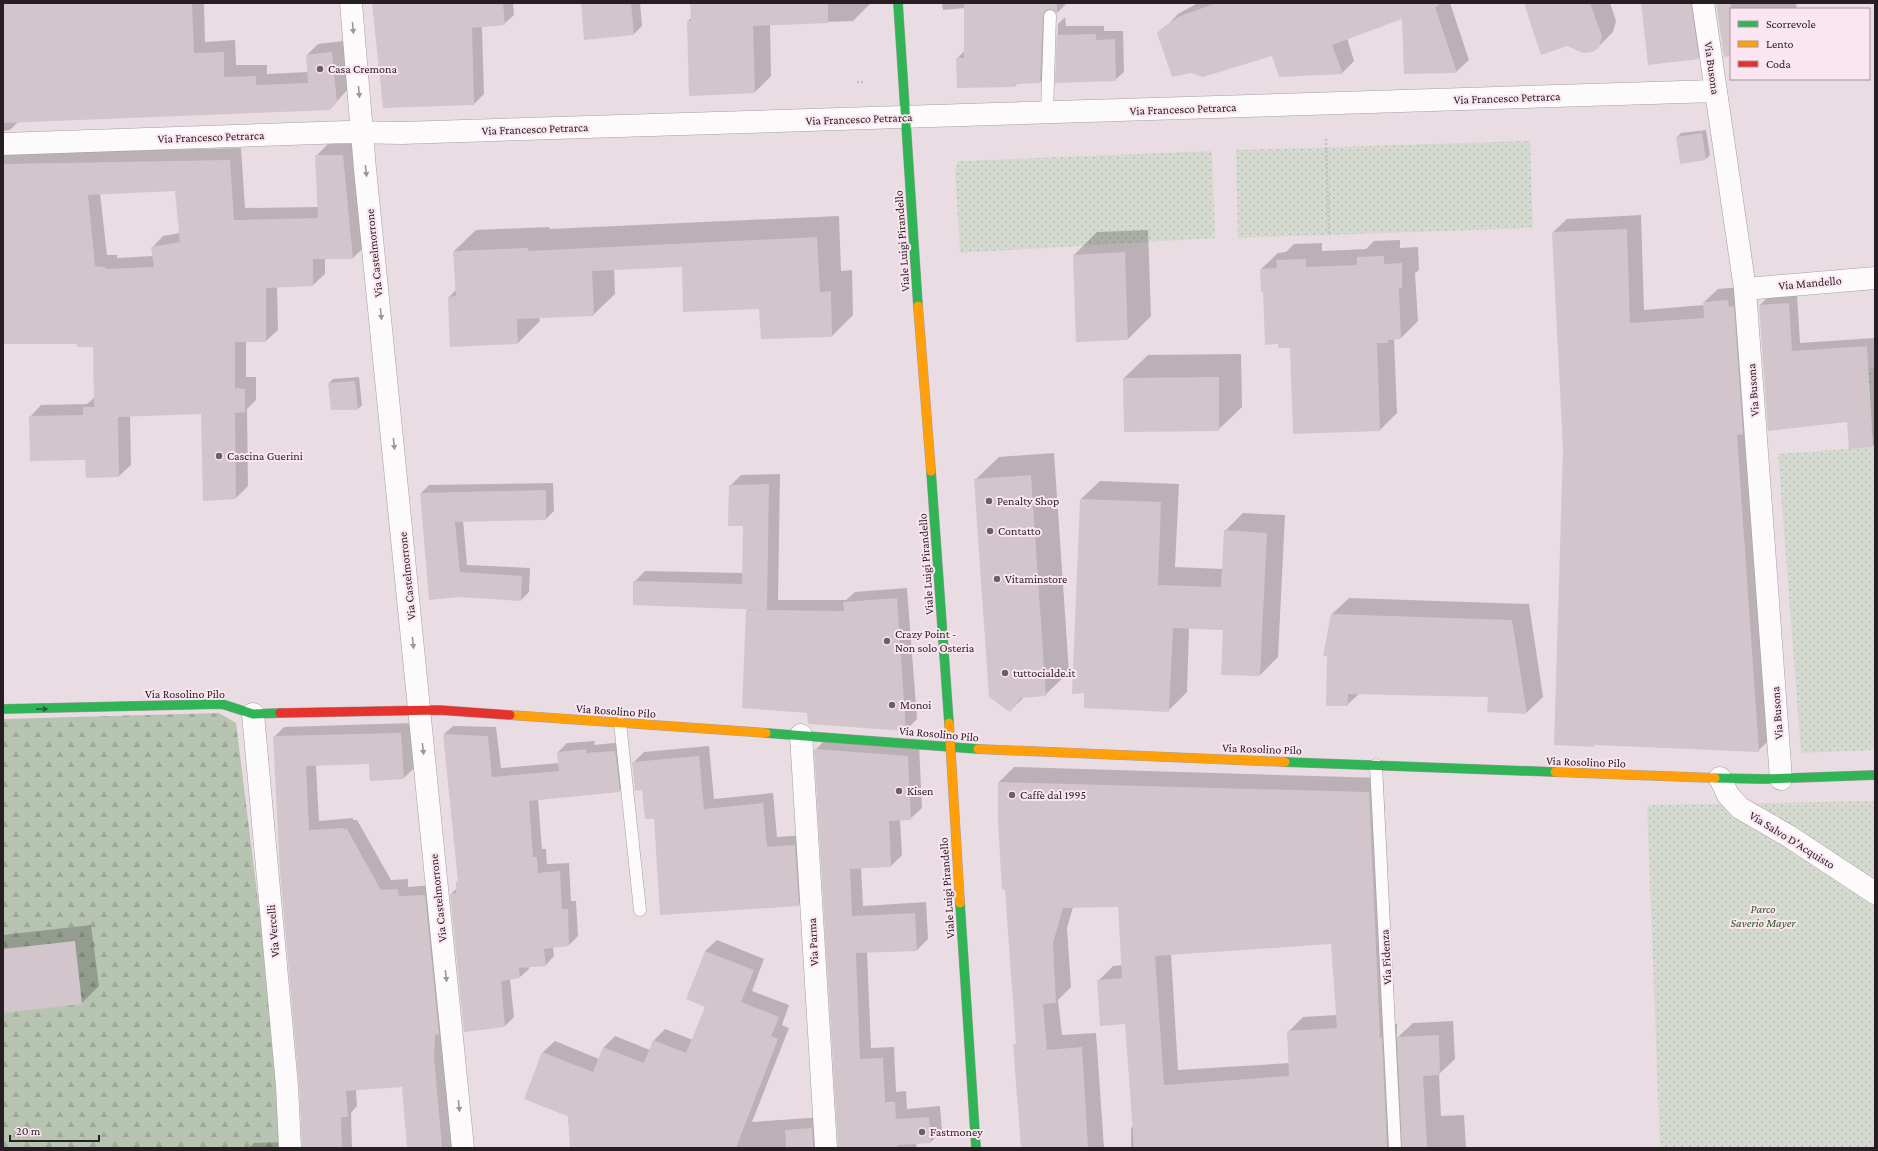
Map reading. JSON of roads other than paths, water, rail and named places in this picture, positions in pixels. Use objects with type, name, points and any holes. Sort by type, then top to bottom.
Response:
[{"type":"street","name":"Via Castelmorrone","points":[[351,3],[362,132],[463,1148]]},
{"type":"street","name":"Viale Luigi Pirandello","points":[[898,3],[907,118],[914,248],[951,747],[976,1148]]},
{"type":"street","name":"Via Busona","points":[[1703,3],[1745,289],[1781,779]]},
{"type":"street","name":"Via Francesco Petrarca","points":[[3,144],[362,132],[402,133],[907,118],[1715,91]]},
{"type":"street","name":"Via Mandello","points":[[1745,289],[1875,278]]},
{"type":"street","name":"Via Rosolino Pilo","points":[[3,709],[222,704],[253,714],[439,710],[1007,752],[1720,778],[1781,779],[1875,775]]},
{"type":"street","name":"Via Vercelli","points":[[253,714],[287,1086],[290,1148]]},
{"type":"street","name":"Via Parma","points":[[801,736],[826,1148]]},
{"type":"street","name":"Via Salvo D'Acquisto","points":[[1720,778],[1728,795],[1740,808],[1787,835],[1875,892]]},
{"type":"lane","points":[[1047,113],[1050,16]]},
{"type":"lane","points":[[620,723],[640,910]]},
{"type":"lane","name":"Via Fidenza","points":[[1376,765],[1395,1148]]},
{"type":"place","name":"Casa Cremona","points":[[320,69]]},
{"type":"place","name":"Cascina Guerini","points":[[219,456]]},
{"type":"place","name":"Penalty Shop","points":[[989,501]]},
{"type":"place","name":"Contatto","points":[[990,531]]},
{"type":"place","name":"Vitaminstore","points":[[997,579]]},
{"type":"place","name":"Crazy Point - Non solo Osteria","points":[[887,641]]},
{"type":"place","name":"tuttocialde.it","points":[[1005,673]]},
{"type":"place","name":"Monoi","points":[[892,705]]},
{"type":"place","name":"Kisen","points":[[899,791]]},
{"type":"place","name":"Caffè dal 1995","points":[[1012,795]]},
{"type":"place","name":"Fastmoney","points":[[922,1132]]},
{"type":"park label","name":"Parco Saverio Mayer","points":[[1763,916]]}]
